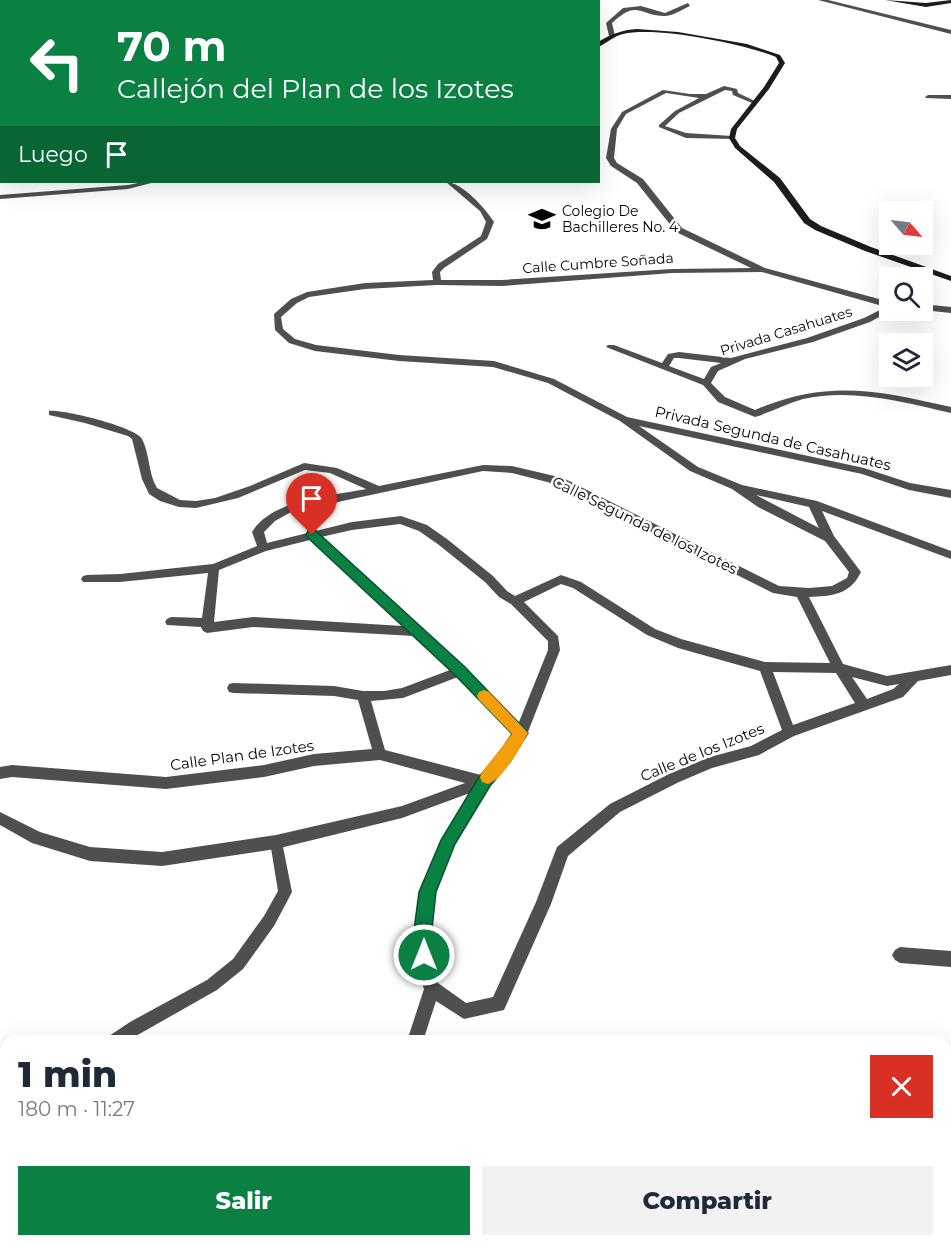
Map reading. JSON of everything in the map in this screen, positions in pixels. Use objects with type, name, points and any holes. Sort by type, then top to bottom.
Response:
[{"type":"main road","points":[[383,0],[401,0]]},
{"type":"main road","points":[[888,0],[926,5],[951,1]]},
{"type":"main road","points":[[600,44],[612,36],[644,30],[667,32],[770,51],[778,56],[782,63],[734,129],[732,138],[737,147],[777,180],[807,221],[818,228],[951,279]]},
{"type":"street","points":[[821,0],[951,32]]},
{"type":"street","points":[[632,8],[630,7],[645,5],[649,1]]},
{"type":"street","points":[[612,36],[609,23],[623,10],[632,8],[665,15],[687,5]]},
{"type":"street","points":[[732,138],[708,138],[668,131],[661,126],[677,112],[727,88],[735,90],[735,94],[754,102]]},
{"type":"street","name":"Calle Cumbre Soñada","points":[[710,96],[690,96],[665,91],[624,113],[614,129],[610,158],[614,164],[640,181],[678,230],[762,270],[879,303]]},
{"type":"street","points":[[0,197],[128,187],[146,183]]},
{"type":"street","points":[[436,282],[436,272],[441,266],[484,237],[490,222],[483,210],[450,183]]},
{"type":"street","name":"Calle Cumbre Soñada","points":[[436,282],[502,283],[672,271],[762,270]]},
{"type":"street","name":"Calle Segunda de los Izotes","points":[[263,548],[258,532],[262,525],[288,509],[483,468],[527,470],[596,498],[777,590],[802,594],[826,592],[848,585],[854,579],[855,572],[830,538],[762,504],[736,486],[686,464],[623,419],[552,381],[494,364],[399,358],[315,348],[292,341],[279,330],[277,316],[294,301],[307,295],[365,286],[436,282]]},
{"type":"street","points":[[933,308],[951,310]]},
{"type":"street","name":"Privada Casahuates","points":[[706,383],[714,369],[733,361],[810,340],[867,320],[879,313]]},
{"type":"street","points":[[611,347],[706,383],[713,395],[755,414],[796,396],[835,390],[904,400],[951,410]]},
{"type":"street","points":[[664,366],[671,356],[680,355],[733,361]]},
{"type":"street","points":[[52,413],[87,420],[132,434],[137,438],[153,492],[168,501],[187,505],[209,503],[304,466],[318,466],[344,474],[378,490]]},
{"type":"street","name":"Privada Segunda de Casahuates","points":[[623,419],[864,471],[909,486],[951,494]]},
{"type":"street","points":[[736,486],[813,504],[951,555]]},
{"type":"street","points":[[813,504],[830,538]]},
{"type":"street","points":[[87,579],[120,578],[214,568],[263,548],[312,535],[352,526],[401,520],[411,523],[443,542],[489,579],[503,594],[515,601],[554,639],[554,650],[521,733],[505,758],[484,782],[449,840],[428,892],[422,938],[425,972],[432,989],[417,1035]]},
{"type":"street","points":[[312,535],[460,671],[521,733]]},
{"type":"street","points":[[207,625],[214,568]]},
{"type":"street","points":[[515,601],[561,579],[569,581],[651,632],[678,644],[765,666],[839,668],[887,681],[951,670]]},
{"type":"street","points":[[802,594],[839,668],[864,705]]},
{"type":"street","points":[[171,622],[207,625],[253,622],[415,631]]},
{"type":"street","points":[[765,666],[789,732]]},
{"type":"street","points":[[233,688],[334,691],[363,696],[403,693],[460,671]]},
{"type":"street","name":"Calle de los Izotes","points":[[432,989],[464,1011],[498,1004],[543,904],[562,852],[615,808],[674,778],[710,763],[754,751],[789,732],[898,693],[915,676]]},
{"type":"street","points":[[363,696],[380,754],[484,782]]},
{"type":"street","name":"Calle Plan de Izotes","points":[[0,773],[12,771],[166,783],[264,771],[314,760],[380,754]]},
{"type":"street","points":[[0,818],[37,838],[90,854],[162,859],[276,842],[402,812],[484,782]]},
{"type":"street","points":[[900,955],[951,959]]},
{"type":"lane","points":[[928,97],[951,97]]},
{"type":"lane","points":[[123,1035],[212,985],[238,964],[269,921],[285,892],[276,842]]},
{"type":"slow traffic","points":[[484,696],[521,733],[505,758],[488,777]]},
{"type":"place","name":"Colegio De Bachilleres No. 4","points":[[542,219]]},
{"type":"route","points":[[312,535],[460,671],[521,733],[505,758],[484,782],[449,840],[428,892],[422,938],[424,955]]}]
